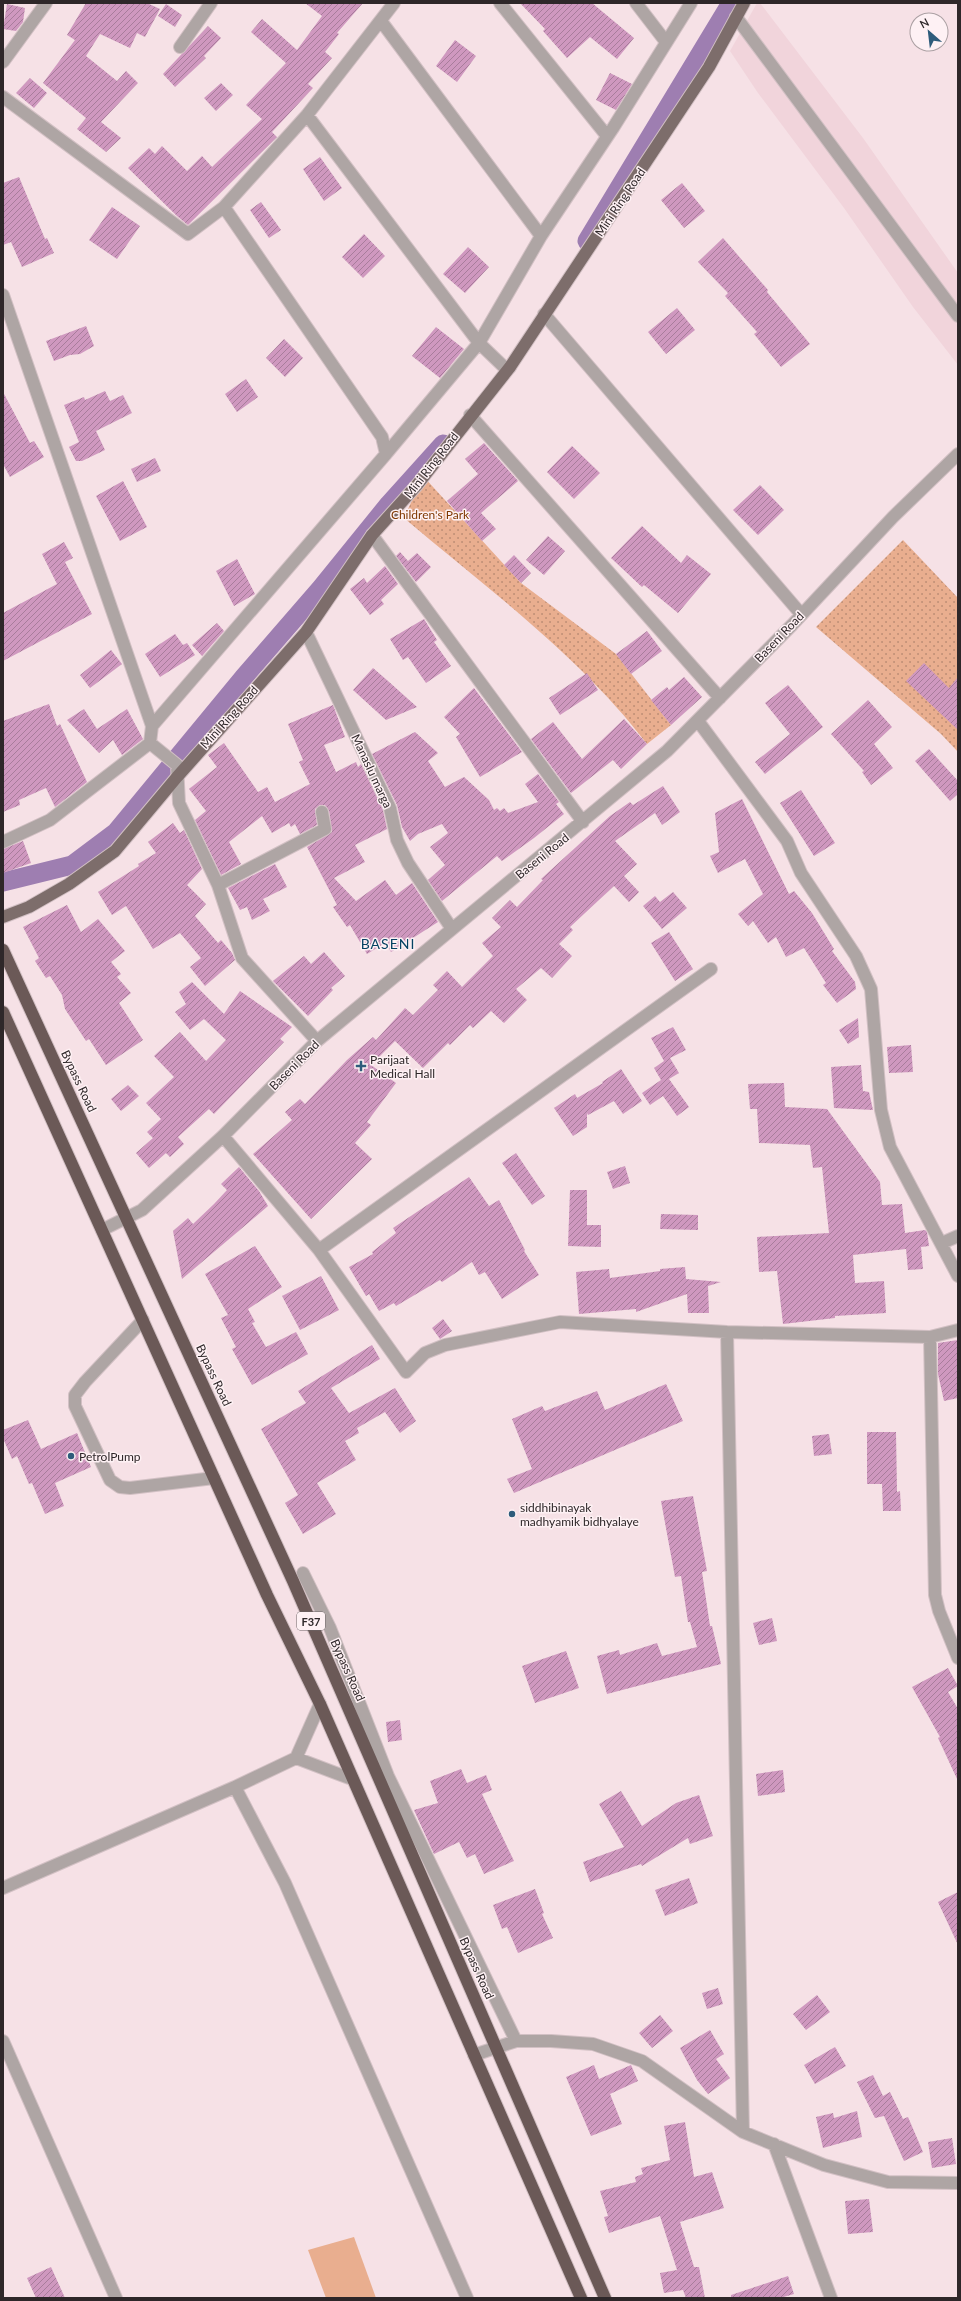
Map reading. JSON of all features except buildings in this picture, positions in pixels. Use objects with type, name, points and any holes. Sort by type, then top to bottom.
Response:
[{"type":"highway","name":"Bypass Road","points":[[3,950],[312,1623],[605,2298]]},
{"type":"highway","name":"F37","points":[[3,1012],[267,1595],[320,1704],[580,2298]]},
{"type":"main road","name":"Mini Ring Road","points":[[3,917],[36,903],[69,884],[115,851],[177,771],[306,632],[372,536],[417,485],[507,367],[577,267],[709,67],[744,3]]},
{"type":"street","points":[[3,62],[46,3]]},
{"type":"street","points":[[180,47],[211,3]]},
{"type":"street","points":[[3,97],[188,234],[224,207],[307,115],[394,3]]},
{"type":"street","points":[[500,3],[607,136]]},
{"type":"street","points":[[636,3],[666,42]]},
{"type":"street","points":[[152,726],[386,454],[482,346],[541,236],[607,136],[691,3]]},
{"type":"street","points":[[736,17],[958,316]]},
{"type":"street","points":[[381,21],[541,236]]},
{"type":"street","points":[[307,115],[482,346],[507,367]]},
{"type":"street","points":[[224,207],[382,437],[386,454]]},
{"type":"street","points":[[3,295],[152,726],[150,743],[50,820],[3,842]]},
{"type":"street","points":[[544,314],[801,614]]},
{"type":"street","points":[[470,415],[720,698]]},
{"type":"street","name":"Baseni Road","points":[[102,1230],[142,1210],[223,1136],[317,1041],[667,751],[698,721],[893,517],[958,454]]},
{"type":"street","points":[[372,536],[583,822]]},
{"type":"street","name":"Manaslu marga","points":[[306,632],[390,808],[397,840],[408,863],[452,929]]},
{"type":"street","points":[[698,721],[787,841],[801,873],[856,956],[871,990],[881,1110],[890,1147],[942,1243],[958,1276]]},
{"type":"street","points":[[150,743],[163,752],[177,771],[179,803],[218,886],[242,958],[317,1041]]},
{"type":"street","points":[[218,886],[325,829],[322,812]]},
{"type":"street","points":[[319,1250],[711,969]]},
{"type":"street","points":[[223,1136],[319,1250],[406,1372],[425,1353],[445,1345],[560,1322],[727,1332],[930,1337],[958,1330]]},
{"type":"street","points":[[942,1243],[958,1236]]},
{"type":"street","points":[[142,1320],[85,1382],[75,1396],[75,1406],[110,1480],[120,1487],[130,1488],[214,1478]]},
{"type":"street","points":[[727,1332],[743,2132]]},
{"type":"street","points":[[930,1337],[935,1595],[939,1611],[958,1658]]},
{"type":"street","points":[[304,1573],[330,1628],[388,1776],[516,2042]]},
{"type":"street","points":[[3,1888],[234,1787],[296,1758],[320,1704]]},
{"type":"street","points":[[296,1758],[348,1778],[352,1778]]},
{"type":"street","points":[[234,1787],[285,1883],[467,2298]]},
{"type":"street","points":[[3,2041],[116,2298]]},
{"type":"street","points":[[474,2055],[516,2042],[551,2041],[593,2044],[642,2061],[743,2132],[824,2165],[888,2182],[958,2183]]},
{"type":"street","points":[[774,2144],[830,2298]]},
{"type":"shaded area","points":[[757,3],[760,3],[863,138],[958,273],[958,365],[913,307],[844,208],[758,93],[730,51]]},
{"type":"green space","name":"Children's Park","points":[[423,476],[521,583],[616,654],[671,725],[647,744],[621,712],[563,653],[532,625],[404,518]]},
{"type":"green space","points":[[903,540],[958,598],[958,752],[941,734],[816,627]]},
{"type":"green space","points":[[354,2237],[376,2298],[326,2298],[308,2250]]},
{"type":"waterway","points":[[587,241],[731,3]]},
{"type":"waterway","points":[[3,882],[72,865],[116,832],[243,678],[321,588],[389,504],[443,444]]},
{"type":"place","name":"Parijaat Medical Hall","points":[[361,1066]]},
{"type":"place","name":"PetrolPump","points":[[71,1456]]},
{"type":"place","name":"siddhibinayak madhyamik bidhyalaye","points":[[512,1514]]},
{"type":"district","name":"BASENI","points":[[388,943]]}]
